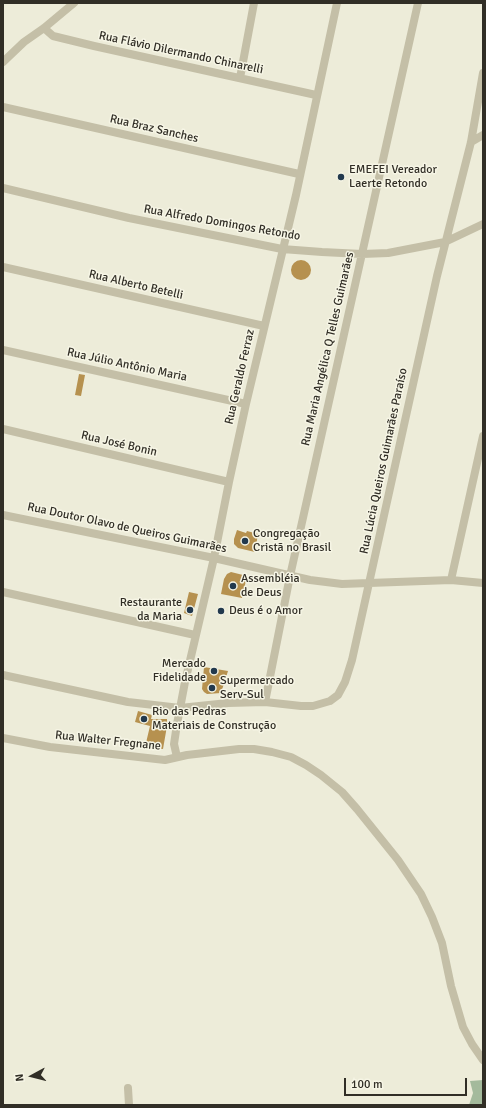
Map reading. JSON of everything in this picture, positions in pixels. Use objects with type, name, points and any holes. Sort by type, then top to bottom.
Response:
[{"type":"street","points":[[3,62],[24,42],[44,28],[74,3]]},
{"type":"street","points":[[240,78],[251,3]]},
{"type":"street","name":"Rua Geraldo Ferraz","points":[[178,757],[174,744],[195,634],[214,558],[246,404],[296,195],[316,95],[337,3]]},
{"type":"street","name":"Rua Maria Angélica Q Telles Guimarães","points":[[265,702],[290,576],[418,3]]},
{"type":"street","name":"Rua Flávio Dilermando Chinarelli","points":[[44,28],[53,36],[193,69],[316,95]]},
{"type":"street","name":"Rua Lúcia Queiros Guimarães Paraíso","points":[[3,675],[128,702],[180,708],[228,703],[265,702],[313,706],[330,701],[338,694],[345,682],[352,660],[370,584],[445,242],[471,142],[483,73]]},
{"type":"street","name":"Rua Braz Sanches","points":[[3,107],[300,174]]},
{"type":"street","points":[[471,142],[483,136]]},
{"type":"street","name":"Rua Alfredo Domingos Retondo","points":[[3,188],[129,218],[282,249],[362,254],[388,253],[445,242],[483,224]]},
{"type":"street","name":"Rua Alberto Betelli","points":[[3,267],[264,326]]},
{"type":"street","name":"Rua Júlio Antônio Maria","points":[[3,350],[246,404]]},
{"type":"street","name":"Rua José Bonin","points":[[3,429],[229,482]]},
{"type":"street","points":[[451,580],[483,436]]},
{"type":"street","name":"Rua Doutor Olavo de Queiros Guimarães","points":[[3,515],[214,558],[290,576],[342,584],[451,580],[483,583]]},
{"type":"street","points":[[3,592],[195,634]]},
{"type":"street","name":"Rua Walter Fregnane","points":[[3,738],[50,747],[165,760],[239,749],[254,749],[291,757],[321,775],[342,792],[357,809],[398,860],[421,894],[442,943],[451,986],[462,1027],[483,1060]]},
{"type":"street","points":[[128,1088],[129,1105]]},
{"type":"green space","points":[[483,1080],[483,1105],[469,1105],[473,1093],[470,1081]]},
{"type":"building","points":[[301,260],[308,263],[311,270],[308,277],[301,280],[294,277],[291,270],[294,263]]},
{"type":"building","points":[[79,374],[85,375],[81,396],[75,395]]},
{"type":"building","name":"Congregação Cristã no Brasil","points":[[237,530],[246,533],[247,531],[258,534],[255,552],[238,548],[234,544]]},
{"type":"building","name":"Assembléia de Deus","points":[[231,572],[247,576],[242,598],[221,594],[224,579],[227,574]]},
{"type":"building","points":[[189,592],[198,594],[192,616],[184,613]]},
{"type":"building","points":[[204,667],[228,671],[221,693],[207,694],[202,689]]},
{"type":"building","points":[[138,711],[152,715],[151,719],[167,719],[163,749],[145,747],[150,726],[135,722]]},
{"type":"place","name":"EMEFEI Vereador Laerte Retondo","points":[[341,177]]},
{"type":"place","name":"Congregação Cristã no Brasil","points":[[245,541]]},
{"type":"place","name":"Assembléia de Deus","points":[[233,586]]},
{"type":"place","name":"Restaurante da Maria","points":[[190,610]]},
{"type":"place","name":"Deus é o Amor","points":[[221,611]]},
{"type":"place","name":"Mercado Fidelidade","points":[[214,671]]},
{"type":"place","name":"Supermercado Serv-Sul","points":[[212,688]]},
{"type":"place","name":"Rio das Pedras Materiais de Construção","points":[[144,719]]}]
